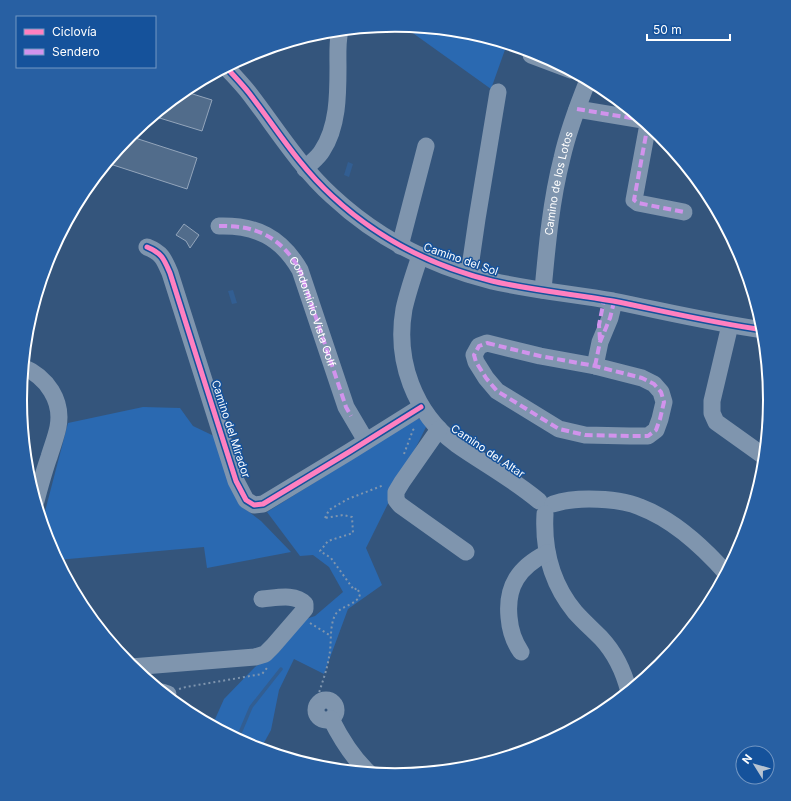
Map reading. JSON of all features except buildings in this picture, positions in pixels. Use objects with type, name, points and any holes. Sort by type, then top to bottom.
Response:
[{"type":"street","points":[[305,169],[322,152],[336,116],[339,36]]},
{"type":"street","name":"Camino del Sol","points":[[240,67],[249,93]]},
{"type":"street","name":"Camino del Sol","points":[[230,72],[249,93],[305,169],[330,195],[368,226],[400,246],[420,256],[492,281],[757,329]]},
{"type":"street","name":"Camino de los Lotos","points":[[543,290],[553,197],[562,157],[586,85]]},
{"type":"street","points":[[469,274],[498,92]]},
{"type":"street","points":[[577,109],[632,118]]},
{"type":"street","points":[[647,131],[634,200],[638,204],[684,212]]},
{"type":"street","points":[[400,246],[426,146]]},
{"type":"street","name":"Condominio Vista Golf","points":[[219,226],[237,226],[255,230],[272,238],[293,257],[300,270],[346,407],[366,441]]},
{"type":"street","name":"Camino del Mirador","points":[[147,248],[157,252],[163,258],[170,274],[236,481],[246,500],[254,506],[263,504],[366,441],[423,410]]},
{"type":"street","name":"Camino del Altar","points":[[420,256],[410,284],[404,309],[402,339],[405,365],[409,379],[423,410],[439,429],[455,443],[516,482],[546,506]]},
{"type":"street","points":[[595,366],[600,342],[610,318],[609,301]]},
{"type":"street","points":[[730,325],[712,401],[712,413],[716,422],[760,453]]},
{"type":"street","points":[[487,343],[540,356],[595,366],[642,378],[654,384],[661,392],[664,402],[656,430],[648,436],[630,436],[585,435],[559,429],[497,391],[486,378],[476,362],[474,355],[479,346],[487,343]]},
{"type":"street","points":[[29,370],[37,374],[50,388],[59,411],[58,427],[39,491]]},
{"type":"street","points":[[439,429],[402,482],[396,492],[396,500],[400,505],[466,552]]},
{"type":"street","points":[[627,687],[622,670],[613,653],[602,639],[576,613],[555,580],[547,553],[545,533],[546,506],[565,501],[595,499],[617,500],[640,506],[686,535],[723,569]]},
{"type":"street","points":[[521,652],[515,642],[510,624],[509,602],[512,586],[520,573],[530,562],[547,553]]},
{"type":"street","points":[[141,666],[255,657],[265,654],[305,609],[305,604],[302,600],[296,597],[262,599]]},
{"type":"street","points":[[321,701],[317,706],[316,712],[322,719],[331,719],[347,747],[364,767]]},
{"type":"path","points":[[402,458],[413,430],[421,423],[423,410]]},
{"type":"path","points":[[321,701],[318,696],[330,656],[331,636],[335,615],[348,604],[360,597],[357,588],[354,590],[331,558],[320,551],[328,541],[353,533],[352,517],[343,516],[325,518],[329,510],[348,498],[389,482]]},
{"type":"path","points":[[306,621],[331,636]]},
{"type":"path","points":[[169,692],[186,687],[262,674],[271,664]]},
{"type":"shaded area","points":[[412,33],[444,35],[467,39],[505,49],[491,89]]},
{"type":"shaded area","points":[[348,162],[353,164],[349,177],[344,175]]},
{"type":"shaded area","points":[[233,290],[237,303],[232,304],[228,291]]},
{"type":"shaded area","points":[[143,407],[180,408],[193,426],[214,436],[240,505],[261,521],[291,552],[207,568],[204,547],[63,559],[55,542],[45,512],[68,423]]},
{"type":"shaded area","points":[[417,419],[421,419],[427,425],[366,548],[382,585],[348,609],[324,674],[294,659],[279,690],[271,730],[263,744],[214,722],[224,699],[255,667],[279,652],[303,620],[315,616],[343,592],[329,567],[313,555],[300,556],[267,512]]},
{"type":"waterway","points":[[240,734],[251,707],[281,669]]},
{"type":"marked path","points":[[577,109],[632,118]]},
{"type":"marked path","points":[[647,131],[634,200],[638,203],[684,212]]},
{"type":"marked path","points":[[219,226],[245,228],[266,235],[276,241],[293,259],[300,270],[346,407],[351,416]]},
{"type":"marked path","points":[[600,340],[599,325],[604,300]]},
{"type":"marked path","points":[[595,366],[600,342],[610,318],[614,302]]},
{"type":"marked path","points":[[487,343],[540,356],[595,366],[642,378],[654,384],[661,392],[664,402],[656,430],[648,436],[630,436],[585,435],[559,429],[497,391],[486,378],[476,362],[474,355],[479,346],[487,343]]},
{"type":"cycle path","points":[[230,71],[249,93],[298,159],[320,184],[349,211],[406,249],[448,267],[492,281],[613,301],[757,329]]},
{"type":"cycle path","points":[[147,247],[162,257],[170,273],[236,481],[246,500],[254,505],[263,504],[421,407]]}]
